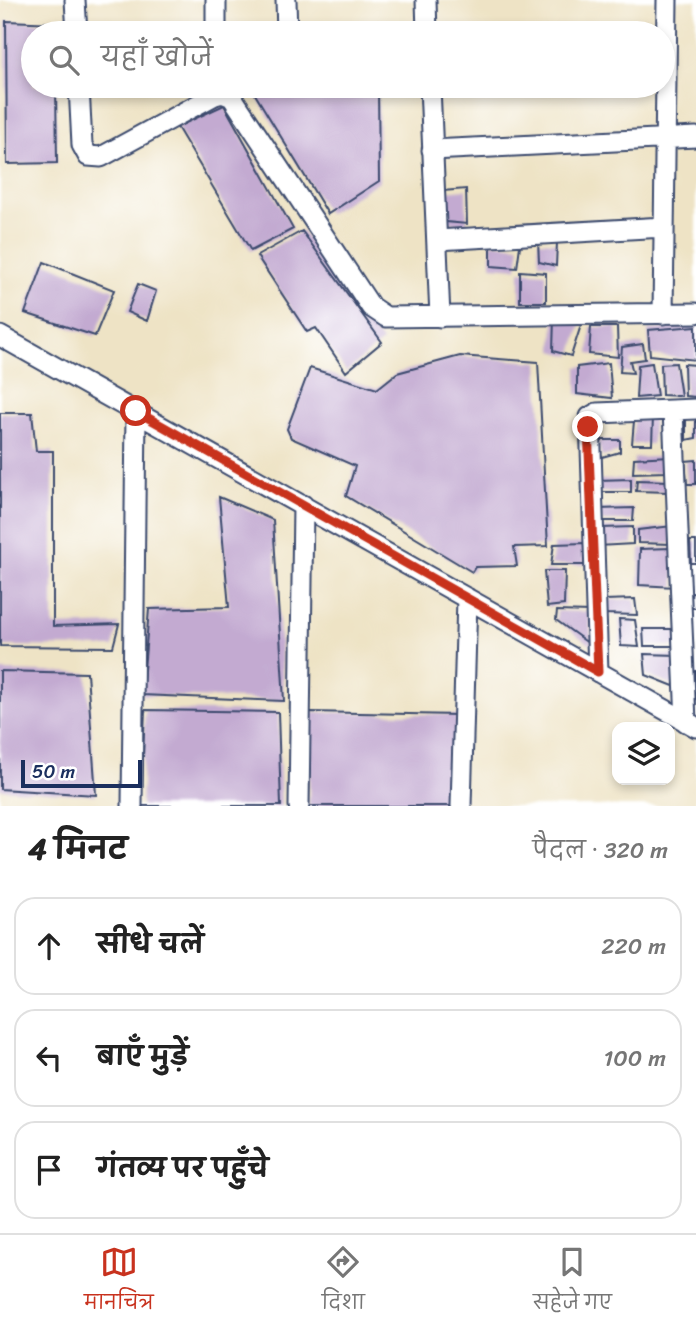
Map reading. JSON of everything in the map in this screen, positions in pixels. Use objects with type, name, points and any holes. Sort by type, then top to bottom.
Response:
[{"type":"street","points":[[75,0],[76,21]]},
{"type":"street","points":[[216,0],[216,21]]},
{"type":"street","points":[[286,0],[287,21]]},
{"type":"street","points":[[426,0],[427,21]]},
{"type":"street","points":[[666,21],[667,0]]},
{"type":"street","points":[[80,98],[82,145],[89,156],[94,158],[101,157],[209,98]]},
{"type":"street","points":[[233,98],[371,307],[386,317],[696,313]]},
{"type":"street","points":[[430,98],[440,317]]},
{"type":"street","points":[[663,314],[665,98]]},
{"type":"street","points":[[432,150],[696,136]]},
{"type":"street","points":[[437,240],[664,227]]},
{"type":"street","points":[[0,336],[691,725]]},
{"type":"street","points":[[598,672],[588,422],[593,414],[597,413],[696,409]]},
{"type":"street","points":[[673,410],[691,725]]},
{"type":"street","points":[[132,806],[136,411]]},
{"type":"street","points":[[299,806],[303,505]]},
{"type":"street","points":[[461,806],[467,598]]},
{"type":"building","points":[[6,21],[21,22],[21,98],[56,98],[57,163],[7,164]]},
{"type":"building","points":[[257,98],[378,98],[379,181],[328,214]]},
{"type":"building","points":[[224,105],[293,229],[251,251],[177,127]]},
{"type":"building","points":[[466,189],[467,224],[446,222],[443,191]]},
{"type":"building","points":[[302,231],[382,342],[346,372],[316,328],[307,332],[257,256]]},
{"type":"building","points":[[538,241],[557,242],[556,266],[539,262]]},
{"type":"building","points":[[491,243],[520,246],[517,268],[491,266]]},
{"type":"building","points":[[44,262],[114,290],[95,336],[25,313]]},
{"type":"building","points":[[520,271],[546,273],[546,302],[520,302]]},
{"type":"building","points":[[138,284],[156,291],[147,321],[127,312]]},
{"type":"building","points":[[554,318],[582,322],[571,356],[553,351]]},
{"type":"building","points":[[696,326],[696,360],[650,355],[648,330]]},
{"type":"building","points":[[591,327],[617,327],[618,357],[589,354]]},
{"type":"building","points":[[643,344],[645,359],[630,361],[633,373],[620,372],[622,347]]},
{"type":"building","points":[[460,356],[538,362],[548,546],[514,547],[517,566],[475,567],[472,572],[346,496],[355,466],[291,438],[287,429],[310,368],[377,389],[397,373]]},
{"type":"building","points":[[609,363],[612,398],[577,394],[577,367]]},
{"type":"building","points":[[652,363],[657,396],[636,398],[638,365]]},
{"type":"building","points":[[676,363],[681,396],[662,395],[661,364]]},
{"type":"building","points":[[684,364],[696,365],[696,397],[685,396]]},
{"type":"building","points":[[0,413],[32,413],[36,451],[53,451],[53,626],[119,624],[113,647],[0,646]]},
{"type":"building","points":[[686,415],[696,416],[696,438],[686,440]]},
{"type":"building","points":[[653,417],[652,444],[632,444],[634,421]]},
{"type":"building","points":[[597,440],[620,440],[620,452],[602,457]]},
{"type":"building","points":[[670,456],[667,472],[633,473],[634,458]]},
{"type":"building","points":[[696,460],[696,484],[687,484],[685,461]]},
{"type":"building","points":[[631,479],[631,492],[597,492],[597,480]]},
{"type":"building","points":[[637,480],[669,481],[670,492],[636,491]]},
{"type":"building","points":[[219,497],[273,520],[284,701],[142,695],[149,609],[229,607]]},
{"type":"building","points":[[634,508],[633,521],[601,521],[597,509]]},
{"type":"building","points":[[672,526],[672,544],[638,543],[638,530]]},
{"type":"building","points":[[633,527],[633,544],[598,546],[601,528]]},
{"type":"building","points":[[690,541],[696,541],[696,563],[691,563]]},
{"type":"building","points":[[585,543],[585,565],[551,565],[554,544]]},
{"type":"building","points":[[672,548],[675,587],[639,585],[640,549]]},
{"type":"building","points":[[544,571],[565,571],[564,605],[547,607]]},
{"type":"building","points":[[691,593],[696,593],[696,608],[688,608]]},
{"type":"building","points":[[635,599],[637,615],[605,614],[604,600]]},
{"type":"building","points":[[557,611],[589,612],[592,646],[556,620]]},
{"type":"building","points":[[619,619],[635,620],[639,647],[621,646]]},
{"type":"building","points":[[643,629],[678,629],[679,646],[644,646]]},
{"type":"building","points":[[644,654],[678,655],[676,687],[646,675]]},
{"type":"building","points":[[0,671],[87,673],[96,795],[0,789]]},
{"type":"building","points":[[692,671],[696,671],[696,704],[692,703]]},
{"type":"building","points":[[145,710],[278,712],[281,806],[141,806]]},
{"type":"building","points":[[310,712],[458,715],[454,806],[309,806]]},
{"type":"route","points":[[136,411],[598,672],[588,427]]}]
